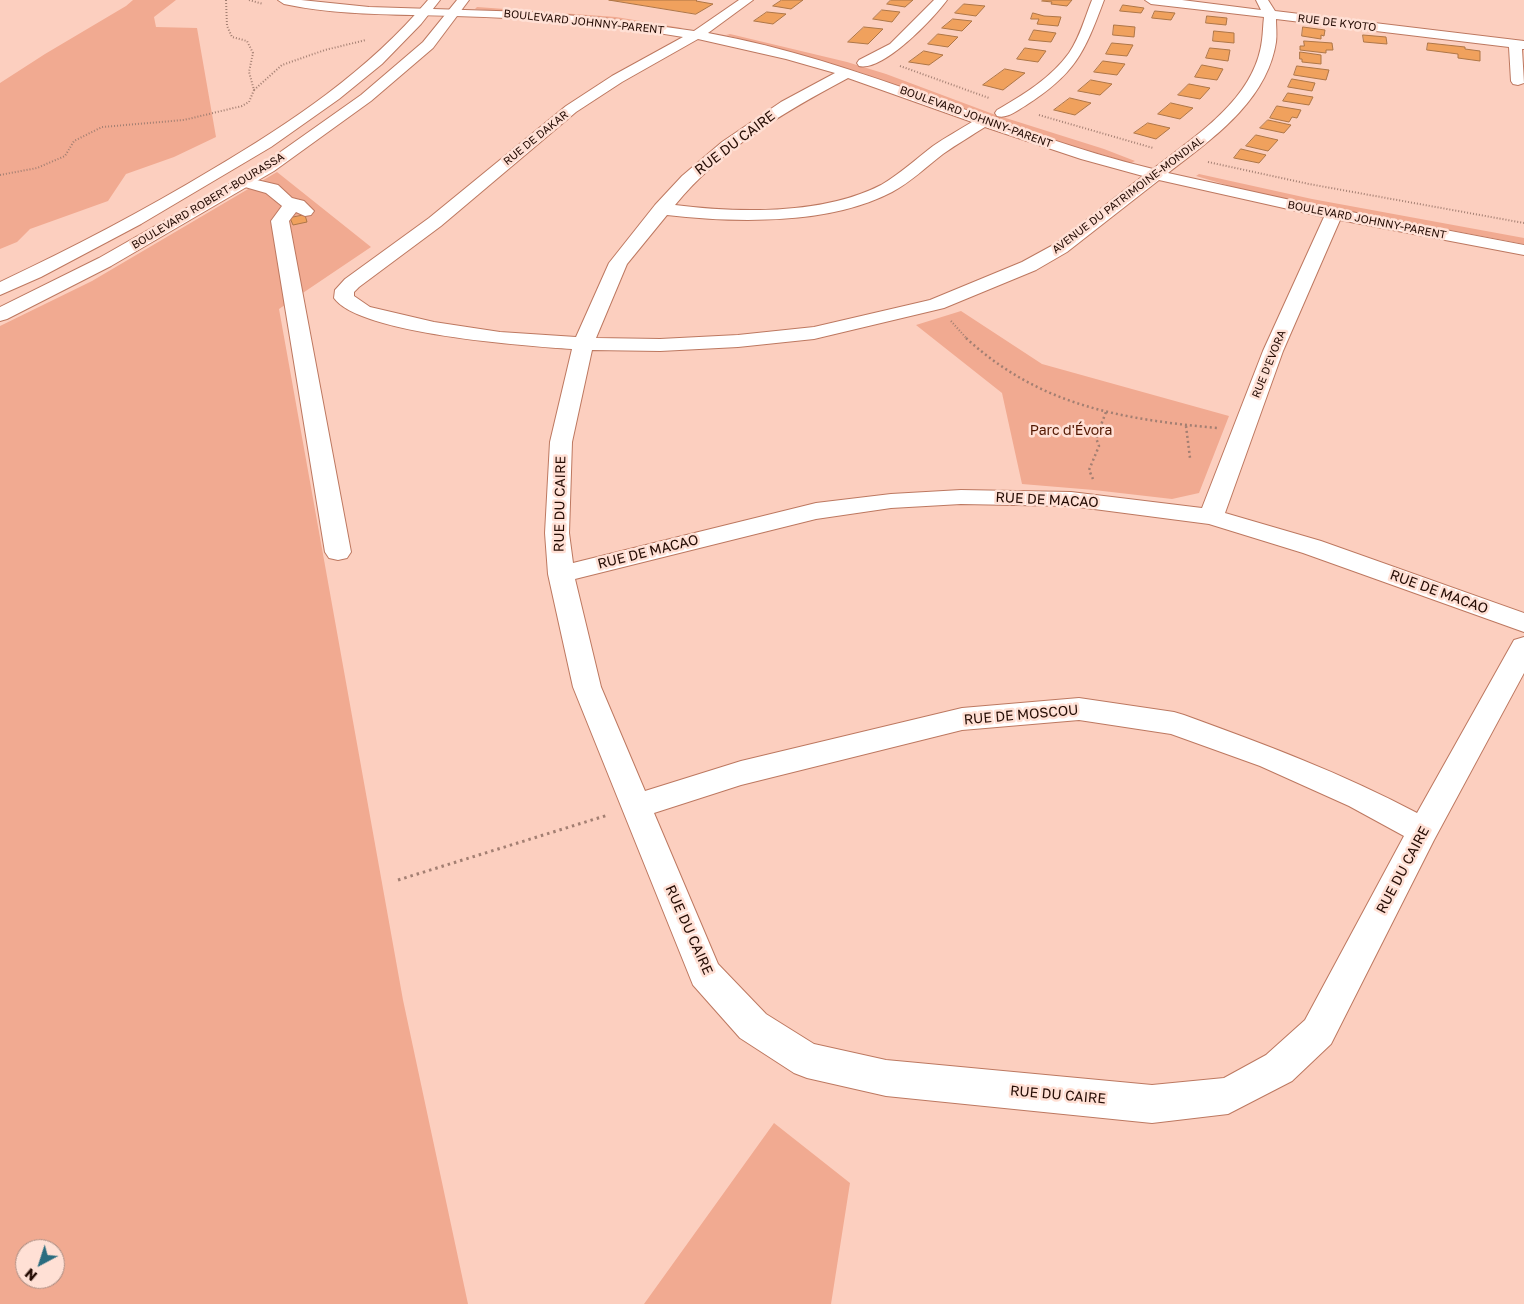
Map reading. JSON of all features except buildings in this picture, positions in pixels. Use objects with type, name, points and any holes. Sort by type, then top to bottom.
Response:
[{"type":"main road","points":[[284,0],[300,4],[343,8],[430,4]]},
{"type":"main road","points":[[372,0],[430,4]]},
{"type":"main road","name":"RUE DE DAKAR","points":[[344,298],[344,290],[352,283],[435,222],[571,109],[617,79],[703,31],[747,0]]},
{"type":"main road","points":[[864,63],[895,48],[941,0]]},
{"type":"main road","points":[[661,209],[698,214],[755,216],[799,212],[847,203],[878,192],[903,178],[947,144],[1047,84],[1061,71],[1075,53],[1098,0]]},
{"type":"main road","name":"RUE DE KYOTO","points":[[1151,0],[1520,45]]},
{"type":"main road","points":[[1262,0],[1270,14]]},
{"type":"main road","name":"BOULEVARD JOHNNY-PARENT","points":[[430,4],[460,5],[584,20],[703,31],[816,50],[880,69]]},
{"type":"main road","name":"BOULEVARD ROBERT-BOURASSA","points":[[0,289],[159,207],[232,165],[284,131],[335,95],[368,68],[430,4]]},
{"type":"main road","name":"BOULEVARD ROBERT-BOURASSA","points":[[0,315],[105,262],[268,168],[366,98],[428,45],[460,5]]},
{"type":"main road","name":"AVENUE DU PATRIMOINE-MONDIAL","points":[[344,298],[363,311],[434,328],[500,338],[583,344],[660,345],[738,341],[814,333],[937,304],[1029,266],[1061,248],[1160,165],[1213,130],[1243,99],[1261,69],[1269,42],[1270,14]]},
{"type":"main road","name":"BOULEVARD JOHNNY-PARENT","points":[[703,31],[993,115],[1086,155],[1160,165],[1496,228]]},
{"type":"main road","points":[[1518,81],[1520,45]]},
{"type":"main road","name":"RUE DU CAIRE","points":[[848,72],[786,105],[728,145],[688,179],[661,209],[618,263],[583,344],[561,442],[557,533],[561,574],[587,687],[705,974],[753,1026],[807,1060],[886,1078],[1152,1104],[1228,1096],[1279,1068],[1318,1032],[1423,831],[1524,647]]},
{"type":"main road","name":"BOULEVARD JOHNNY-PARENT","points":[[993,115],[1019,118]]},
{"type":"main road","name":"BOULEVARD JOHNNY-PARENT","points":[[1160,165],[1240,195],[1524,250]]},
{"type":"main road","points":[[244,182],[272,189],[286,202],[299,207],[282,216],[280,221],[338,552]]},
{"type":"main road","name":"RUE D'EVORA","points":[[1211,518],[1273,351],[1334,214]]},
{"type":"main road","name":"RUE DE MACAO","points":[[561,574],[816,511],[891,501],[961,496],[1085,500],[1211,518],[1312,547],[1524,623]]},
{"type":"main road","name":"RUE DE MOSCOU","points":[[637,806],[741,773],[962,719],[1080,709],[1174,722],[1271,758],[1360,798],[1423,831]]},
{"type":"path","points":[[226,0],[227,26],[232,37],[247,41],[252,53],[248,64],[249,78],[254,90]]},
{"type":"path","points":[[0,175],[37,168],[65,156],[74,141],[102,127],[169,122],[242,106],[249,102],[254,90],[282,64],[325,50],[372,38]]},
{"type":"path","points":[[950,319],[965,338],[1000,368],[1063,398],[1106,412],[1153,422],[1243,431]]},
{"type":"path","points":[[1085,500],[1093,479],[1089,470],[1099,446],[1096,438],[1106,412]]},
{"type":"path","points":[[1186,426],[1190,458]]},
{"type":"path","points":[[398,880],[637,806]]},
{"type":"green space","points":[[133,0],[176,0],[154,17],[156,27],[197,28],[216,137],[174,157],[126,174],[108,201],[30,229],[17,242],[0,249],[0,83]]},
{"type":"green space","points":[[477,7],[616,17],[682,28],[475,9]]},
{"type":"green space","points":[[730,34],[847,62],[886,74],[993,114],[1104,149],[1135,161],[1131,163],[1032,134],[859,72],[726,35]]},
{"type":"green space","points":[[277,172],[371,247],[279,309],[403,1000],[468,1304],[0,1304],[0,326],[92,281]]},
{"type":"green space","points":[[1199,174],[1312,199],[1524,238],[1524,244],[1254,193],[1196,176]]},
{"type":"green space","name":"Parc d'Évora","points":[[961,311],[1042,364],[1229,416],[1199,493],[1172,499],[1022,484],[1002,393],[916,325]]},
{"type":"green space","points":[[774,1123],[850,1183],[831,1304],[644,1304]]}]
